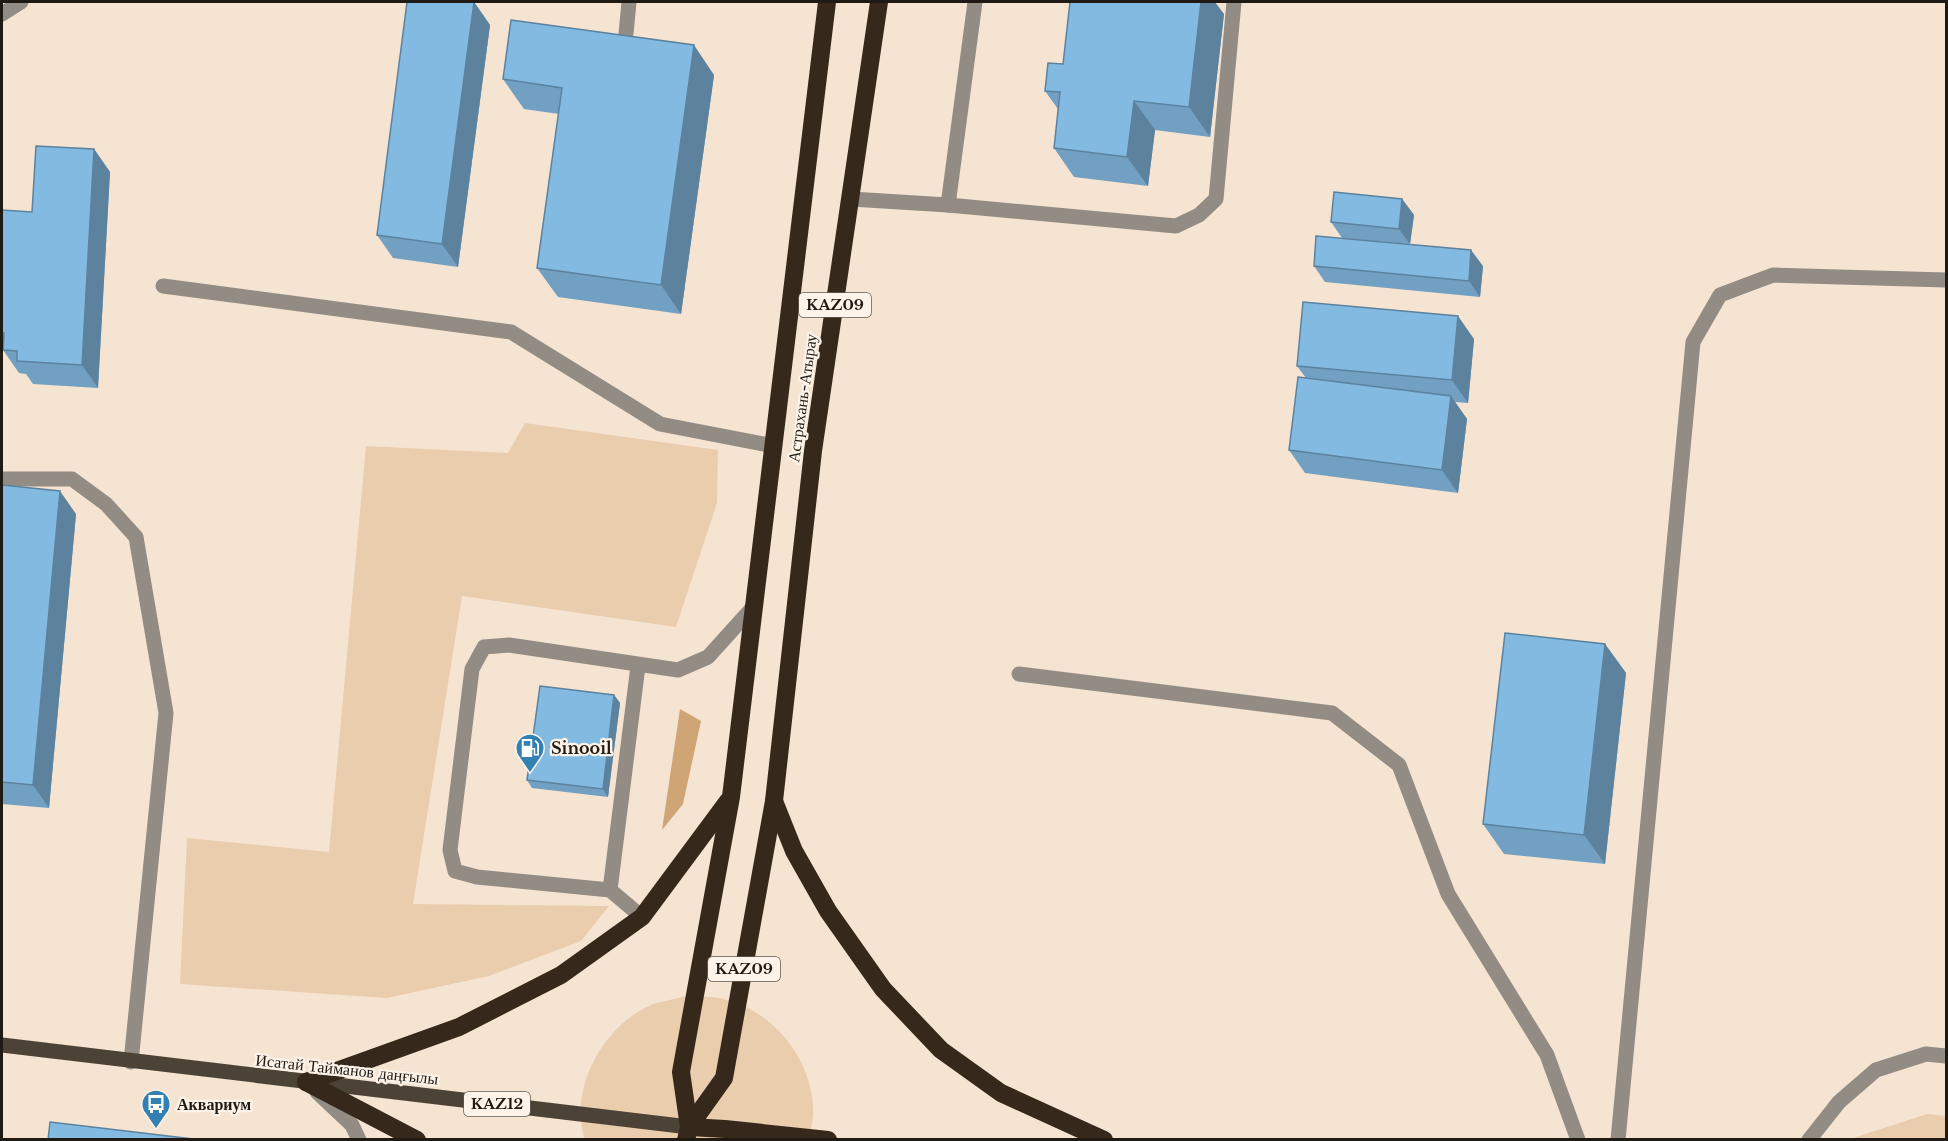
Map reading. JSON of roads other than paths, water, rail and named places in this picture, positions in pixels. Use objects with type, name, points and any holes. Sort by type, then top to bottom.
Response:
[{"type":"highway","name":"Астрахань-Атырау","points":[[731,797],[827,2]]},
{"type":"highway","name":"Астрахань-Атырау","points":[[774,801],[813,451],[879,2]]},
{"type":"highway","name":"KAZ09","points":[[687,1133],[681,1072],[731,797]]},
{"type":"highway","points":[[306,1082],[459,1027],[561,975],[642,917],[731,797]]},
{"type":"highway","name":"KAZ09","points":[[687,1133],[724,1078],[774,801]]},
{"type":"highway","points":[[774,801],[794,850],[828,911],[883,989],[940,1050],[1001,1093],[1104,1140]]},
{"type":"highway","points":[[306,1082],[417,1140]]},
{"type":"highway","name":"KAZ12","points":[[687,1133],[725,1129],[828,1140]]},
{"type":"main road","name":"Исатай Тайманов даңғылы","points":[[2,1045],[306,1082],[687,1133]]},
{"type":"lane","points":[[2,14],[21,2]]},
{"type":"lane","points":[[626,34],[629,2]]},
{"type":"lane","points":[[948,205],[975,2]]},
{"type":"lane","points":[[851,199],[948,205],[1176,226],[1199,215],[1216,200],[1234,2]]},
{"type":"lane","points":[[1618,1140],[1693,342],[1720,295],[1773,275],[1947,280]]},
{"type":"lane","points":[[163,286],[511,332],[660,424],[774,446]]},
{"type":"lane","points":[[2,478],[72,479],[105,504],[136,537],[166,713],[131,1062]]},
{"type":"lane","points":[[642,917],[609,890],[477,877],[455,871],[450,850],[472,669],[484,647],[509,645],[638,666],[678,670],[708,657],[755,605]]},
{"type":"lane","points":[[609,890],[638,666]]},
{"type":"lane","points":[[1019,674],[1332,713],[1399,765],[1448,894],[1547,1055],[1578,1140]]},
{"type":"lane","points":[[1809,1140],[1839,1102],[1876,1070],[1926,1054],[1947,1056]]},
{"type":"lane","points":[[306,1082],[352,1125],[359,1140]]},
{"type":"place","name":"Sinooil","points":[[530,774]]},
{"type":"place","name":"Аквариум","points":[[156,1130]]}]
